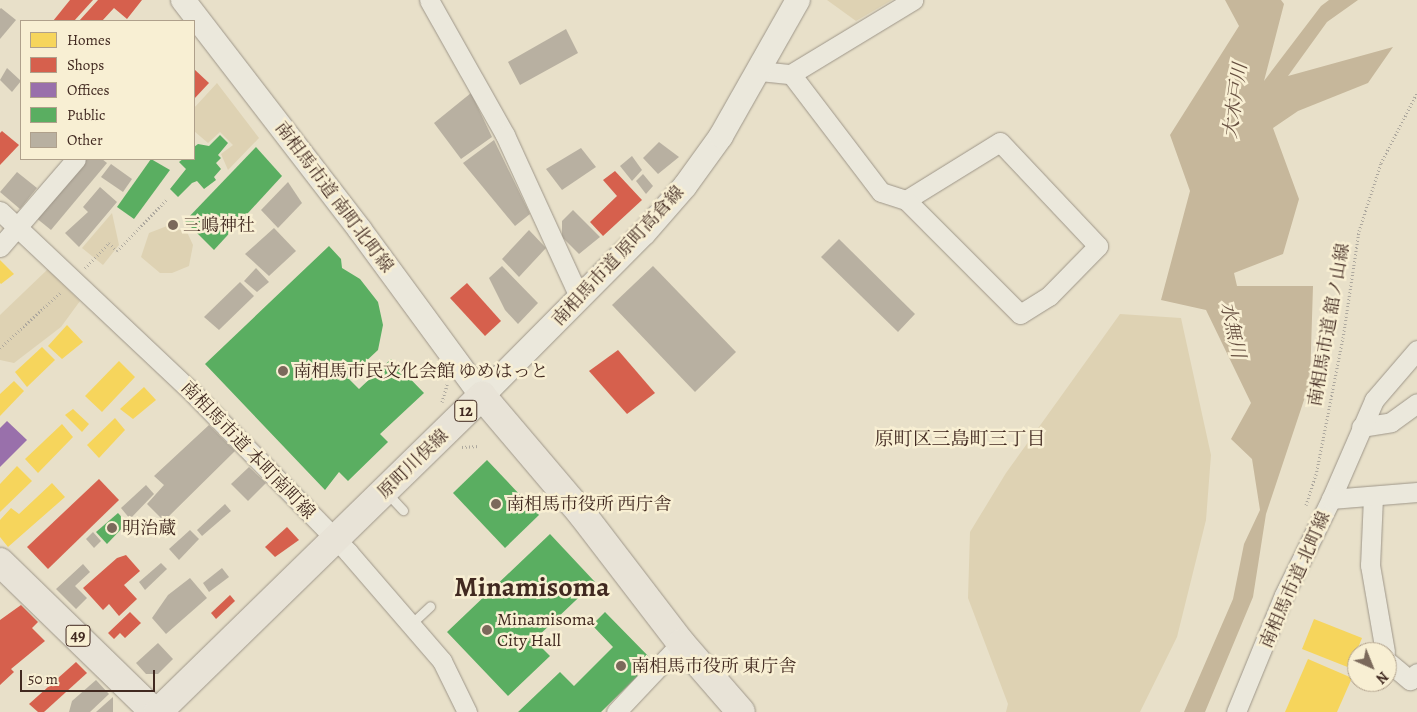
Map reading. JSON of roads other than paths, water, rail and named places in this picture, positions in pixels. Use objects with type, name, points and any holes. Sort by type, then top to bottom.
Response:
[{"type":"main road","name":"原町川俣線","points":[[158,712],[334,538],[394,500],[482,396]]},
{"type":"main road","name":"12","points":[[482,396],[582,514],[681,643],[741,712]]},
{"type":"main road","name":"49","points":[[0,562],[154,712]]},
{"type":"street","points":[[429,0],[504,135],[580,299]]},
{"type":"street","name":"南相馬市道 原町高倉線","points":[[482,396],[580,299],[685,186],[721,136],[760,71],[798,0]]},
{"type":"street","points":[[760,71],[791,74],[913,0]]},
{"type":"street","name":"南相馬市道 南町北町線","points":[[190,8],[360,230],[482,396]]},
{"type":"street","points":[[791,74],[881,192],[906,200],[1020,314],[1049,296],[1098,246],[1000,142],[906,200]]},
{"type":"street","points":[[0,247],[75,160]]},
{"type":"street","name":"南相馬市道 本町南町線","points":[[0,211],[188,389],[334,538],[442,661],[467,712]]},
{"type":"street","points":[[1331,499],[1374,400],[1417,350]]},
{"type":"street","points":[[1361,427],[1391,422],[1417,403]]},
{"type":"street","name":"南相馬市道 北町線","points":[[1236,712],[1284,595],[1331,499],[1417,492]]},
{"type":"street","points":[[1373,497],[1370,565],[1383,642]]},
{"type":"street","points":[[616,712],[681,643]]},
{"type":"street","points":[[1397,669],[1410,680],[1417,673]]},
{"type":"lane","points":[[411,624],[430,606]]},
{"type":"water","points":[[1225,0],[1281,0],[1284,4],[1264,81],[1321,6],[1329,0],[1358,0],[1327,22],[1288,76],[1393,47],[1368,83],[1298,111],[1273,128],[1299,199],[1283,254],[1234,273],[1237,286],[1313,286],[1310,382],[1266,514],[1253,597],[1205,712],[1184,712],[1233,599],[1244,544],[1260,510],[1252,459],[1231,439],[1251,403],[1206,310],[1161,300],[1190,191],[1170,135],[1239,26]]},
{"type":"place","name":"三嶋神社","points":[[173,225]]},
{"type":"place","name":"南相馬市民文化会館 ゆめはっと","points":[[283,371]]},
{"type":"place","name":"南相馬市役所 西庁舎","points":[[496,504]]},
{"type":"place","name":"明治蔵","points":[[112,528]]},
{"type":"place","name":"Minamisoma City Hall","points":[[487,630]]},
{"type":"place","name":"南相馬市役所 東庁舎","points":[[621,666]]},
{"type":"district","name":"原町区三島町三丁目","points":[[960,440]]},
{"type":"district","name":"Minamisoma","points":[[532,587]]},
{"type":"water label","name":"大木戸川","points":[[1236,101]]},
{"type":"water label","name":"水無川","points":[[1232,330]]}]
